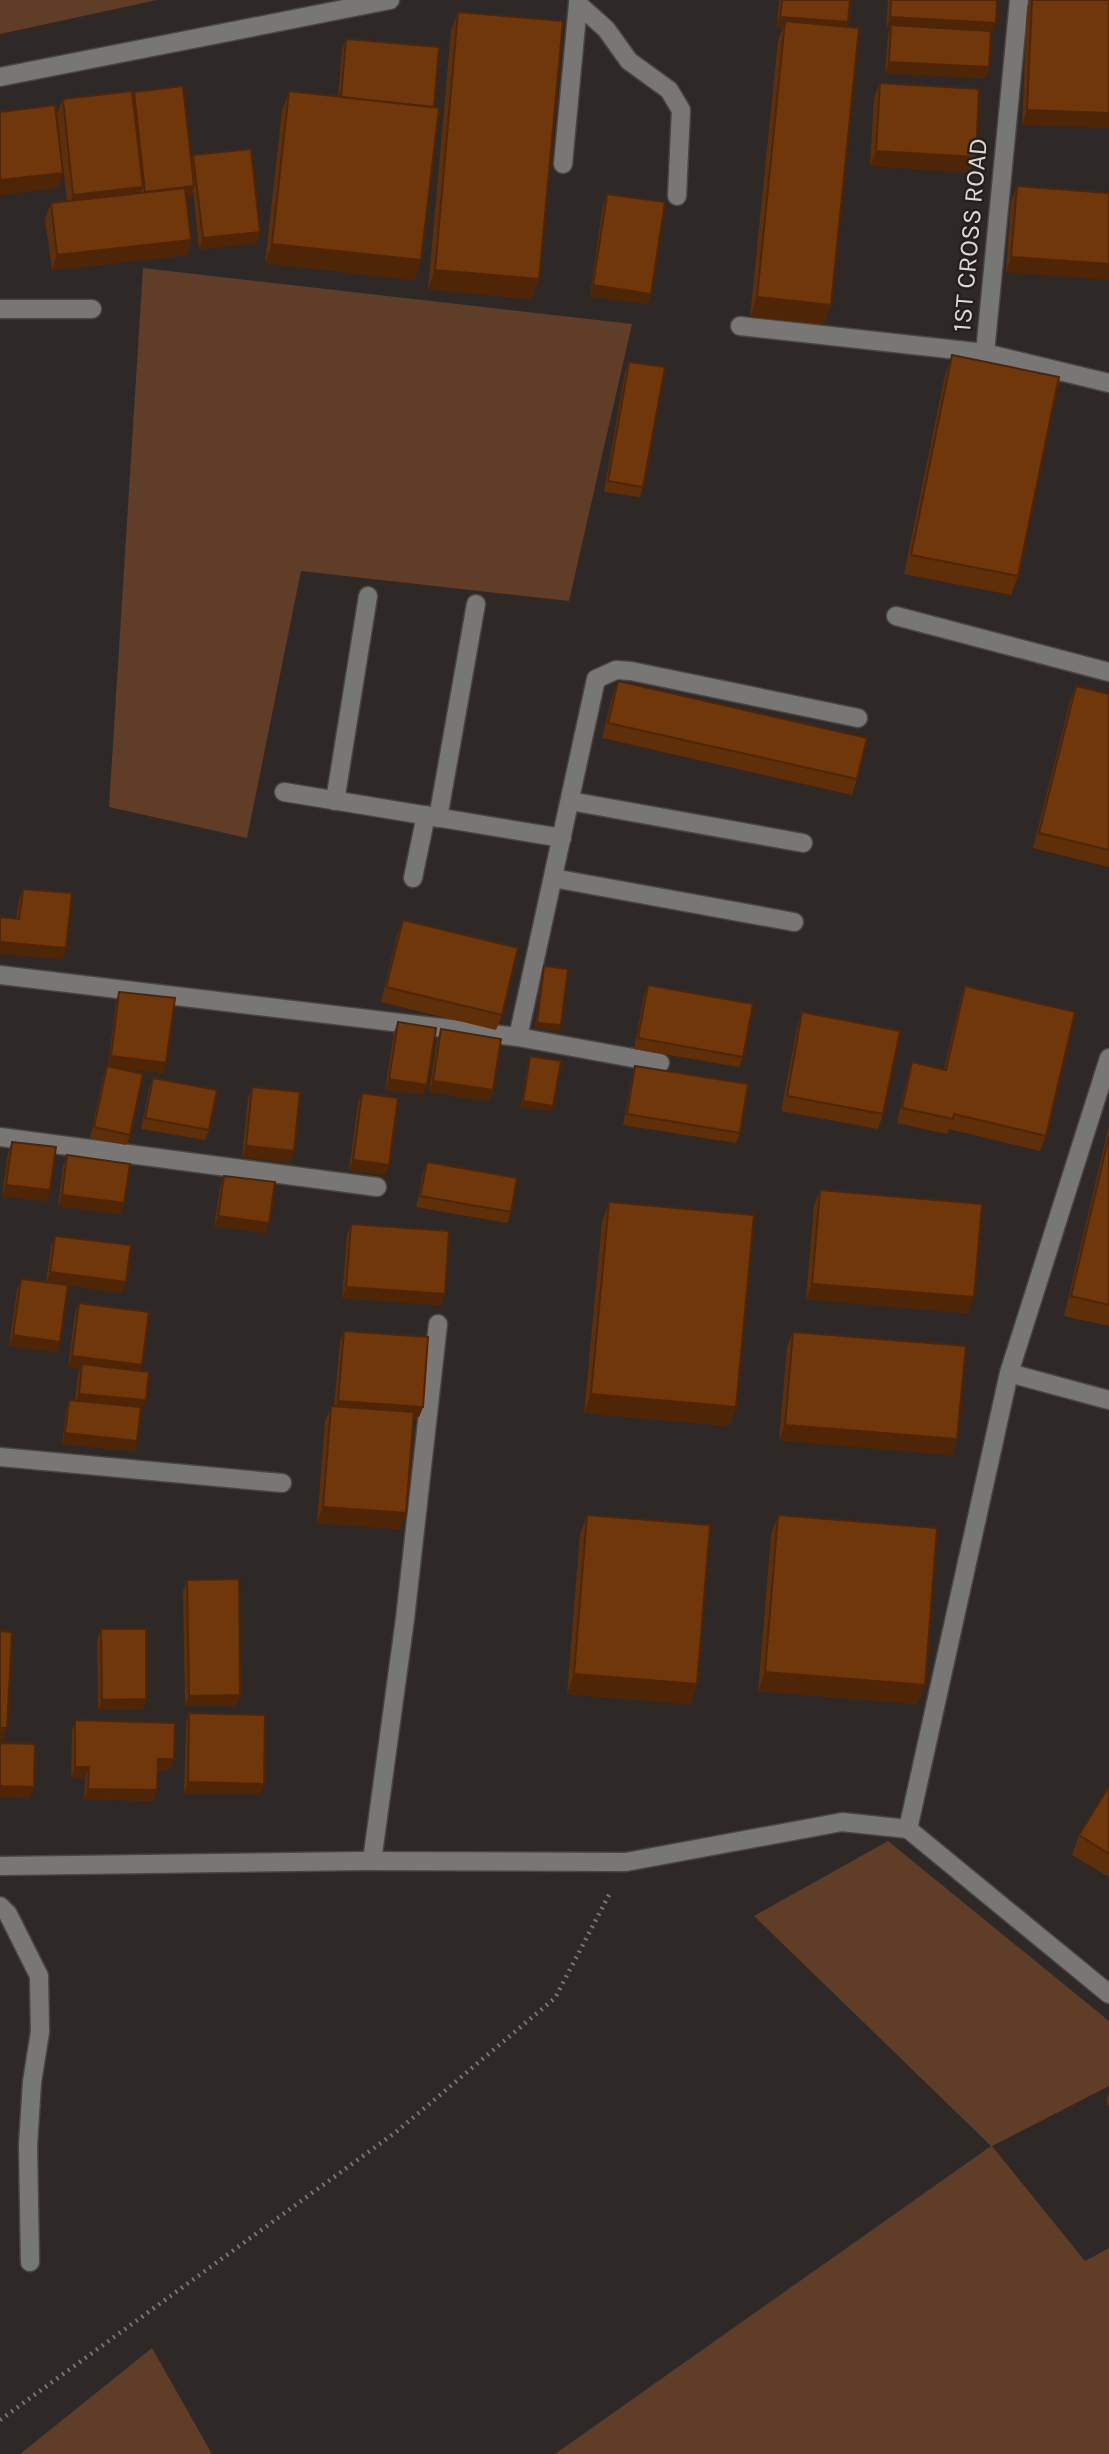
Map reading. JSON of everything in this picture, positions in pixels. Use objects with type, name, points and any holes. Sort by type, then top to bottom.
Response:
[{"type":"street","points":[[0,77],[390,0]]},
{"type":"street","name":"1ST CROSS ROAD","points":[[740,326],[985,353],[1019,0]]},
{"type":"street","points":[[563,164],[578,2]]},
{"type":"street","points":[[578,2],[606,29],[629,61],[669,90],[681,110],[677,196]]},
{"type":"street","points":[[0,309],[92,309]]},
{"type":"street","points":[[985,353],[1109,383]]},
{"type":"street","points":[[335,801],[368,596]]},
{"type":"street","points":[[413,878],[432,816],[477,604]]},
{"type":"street","points":[[896,616],[1109,672]]},
{"type":"street","points":[[519,1037],[596,678],[616,670],[631,671],[858,718]]},
{"type":"street","points":[[284,792],[562,838]]},
{"type":"street","points":[[570,801],[803,844]]},
{"type":"street","points":[[554,878],[794,922]]},
{"type":"street","points":[[0,975],[519,1037],[660,1063]]},
{"type":"street","points":[[908,1829],[1009,1373],[1109,1058]]},
{"type":"street","points":[[0,1138],[377,1187]]},
{"type":"street","points":[[372,1861],[405,1619],[438,1324]]},
{"type":"street","points":[[1009,1373],[1109,1400]]},
{"type":"street","points":[[0,1457],[282,1483]]},
{"type":"street","points":[[0,1866],[626,1861],[842,1822],[908,1829],[1109,1994]]},
{"type":"street","points":[[0,1906],[8,1914],[39,1976],[40,2032],[28,2145],[30,2262]]},
{"type":"path","points":[[0,2420],[397,2132],[555,1998],[626,1861]]},
{"type":"shaded area","points":[[0,0],[157,0],[0,34]]},
{"type":"shaded area","points":[[143,268],[632,324],[569,601],[301,571],[247,838],[109,807]]},
{"type":"shaded area","points":[[888,1841],[1109,2021],[1109,2086],[992,2146],[1085,2261],[1109,2248],[1109,2454],[555,2454],[991,2146],[754,1916]]},
{"type":"shaded area","points":[[152,2348],[212,2454],[20,2454]]},
{"type":"building","points":[[782,0],[850,0],[848,22],[780,17]]},
{"type":"building","points":[[891,0],[997,0],[996,23],[890,17]]},
{"type":"building","points":[[1032,0],[1109,0],[1109,113],[1027,110]]},
{"type":"building","points":[[458,12],[563,21],[539,279],[435,270]]},
{"type":"building","points":[[785,21],[859,28],[831,305],[757,297]]},
{"type":"building","points":[[891,25],[991,31],[989,67],[889,62]]},
{"type":"building","points":[[346,39],[439,47],[434,107],[341,97]]},
{"type":"building","points":[[880,83],[979,89],[976,157],[876,151]]},
{"type":"building","points":[[183,86],[194,186],[145,192],[134,92]]},
{"type":"building","points":[[132,91],[143,187],[73,195],[63,99]]},
{"type":"building","points":[[289,91],[439,108],[421,260],[272,244]]},
{"type":"building","points":[[55,105],[63,173],[0,180],[0,112]]},
{"type":"building","points":[[251,149],[260,232],[203,238],[193,155]]},
{"type":"building","points":[[1017,186],[1109,193],[1109,264],[1011,257]]},
{"type":"building","points":[[185,188],[191,240],[57,255],[51,203]]},
{"type":"building","points":[[607,194],[665,202],[651,294],[593,285]]},
{"type":"building","points":[[952,355],[1059,377],[1018,576],[911,555]]},
{"type":"building","points":[[629,362],[665,367],[643,487],[608,481]]},
{"type":"building","points":[[618,681],[867,738],[857,779],[608,723]]},
{"type":"building","points":[[1076,686],[1109,694],[1109,850],[1039,833]]},
{"type":"building","points":[[23,889],[72,893],[66,948],[0,942],[0,917],[19,919]]},
{"type":"building","points":[[403,920],[518,948],[502,1015],[386,987]]},
{"type":"building","points":[[544,966],[568,969],[561,1025],[537,1023]]},
{"type":"building","points":[[648,985],[753,1004],[743,1057],[638,1038]]},
{"type":"building","points":[[965,986],[1075,1012],[1046,1136],[954,1114],[953,1119],[902,1108],[912,1062],[946,1070]]},
{"type":"building","points":[[119,992],[175,998],[166,1063],[111,1056]]},
{"type":"building","points":[[802,1012],[900,1031],[883,1114],[787,1096]]},
{"type":"building","points":[[398,1022],[436,1028],[427,1085],[389,1079]]},
{"type":"building","points":[[441,1029],[501,1039],[493,1090],[433,1081]]},
{"type":"building","points":[[530,1056],[561,1061],[553,1106],[523,1101]]},
{"type":"building","points":[[107,1066],[143,1074],[130,1135],[94,1127]]},
{"type":"building","points":[[635,1066],[748,1084],[740,1133],[627,1114]]},
{"type":"building","points":[[153,1078],[217,1090],[209,1130],[145,1118]]},
{"type":"building","points":[[252,1087],[300,1092],[294,1151],[246,1146]]},
{"type":"building","points":[[362,1093],[398,1098],[389,1165],[353,1160]]},
{"type":"building","points":[[1109,1136],[1109,1305],[1071,1296]]},
{"type":"building","points":[[12,1142],[56,1147],[50,1190],[6,1185]]},
{"type":"building","points":[[67,1155],[130,1164],[124,1203],[62,1195]]},
{"type":"building","points":[[427,1162],[517,1178],[511,1212],[420,1196]]},
{"type":"building","points":[[224,1176],[275,1182],[269,1223],[218,1216]]},
{"type":"building","points":[[820,1190],[982,1204],[974,1297],[812,1284]]},
{"type":"building","points":[[609,1202],[754,1215],[736,1407],[591,1394]]},
{"type":"building","points":[[351,1224],[449,1231],[445,1294],[346,1287]]},
{"type":"building","points":[[55,1236],[131,1245],[126,1282],[50,1272]]},
{"type":"building","points":[[21,1279],[68,1285],[60,1342],[13,1335]]},
{"type":"building","points":[[79,1303],[149,1312],[142,1365],[72,1356]]},
{"type":"building","points":[[344,1331],[428,1337],[423,1407],[338,1401]]},
{"type":"building","points":[[793,1332],[966,1346],[957,1439],[785,1425]]},
{"type":"building","points":[[82,1364],[149,1372],[146,1400],[79,1394]]},
{"type":"building","points":[[69,1400],[141,1407],[137,1441],[65,1433]]},
{"type":"building","points":[[331,1406],[414,1412],[406,1513],[323,1507]]},
{"type":"building","points":[[587,1515],[710,1525],[697,1684],[574,1674]]},
{"type":"building","points":[[778,1515],[937,1528],[925,1685],[765,1672]]},
{"type":"building","points":[[239,1579],[240,1695],[189,1696],[187,1580]]},
{"type":"building","points":[[101,1629],[146,1629],[146,1699],[102,1700]]},
{"type":"building","points":[[0,1631],[12,1632],[7,1728],[0,1728]]},
{"type":"building","points":[[189,1713],[265,1715],[264,1784],[188,1782]]},
{"type":"building","points":[[75,1720],[175,1723],[174,1759],[158,1759],[157,1790],[88,1789],[89,1767],[75,1767]]},
{"type":"building","points":[[0,1743],[35,1744],[34,1787],[0,1786]]},
{"type":"building","points":[[1109,1786],[1109,1854],[1079,1835]]}]
